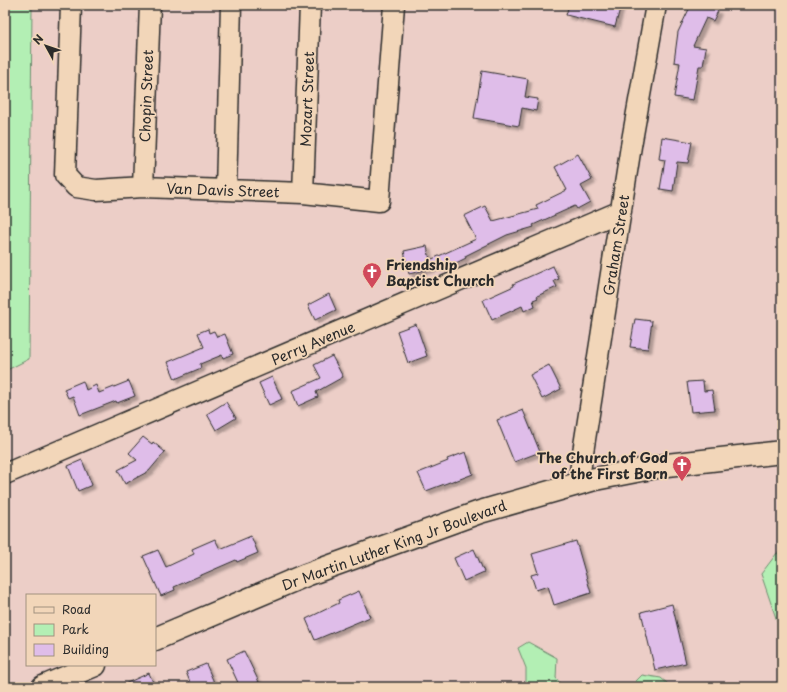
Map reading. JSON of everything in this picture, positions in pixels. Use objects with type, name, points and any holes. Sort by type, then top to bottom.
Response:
[{"type":"main road","name":"Dr Martin Luther King Jr Boulevard","points":[[156,639],[306,575],[480,512],[594,479],[667,465],[782,452]]},
{"type":"main road","points":[[43,687],[93,666]]},
{"type":"street","name":"Van Davis Street","points":[[71,5],[65,175],[76,187],[96,190],[143,187],[303,193],[379,201],[394,5]]},
{"type":"street","name":"Chopin Street","points":[[143,187],[150,5]]},
{"type":"street","points":[[226,190],[231,5]]},
{"type":"street","name":"Mozart Street","points":[[303,193],[310,5]]},
{"type":"street","name":"Graham Street","points":[[578,484],[621,211],[656,5]]},
{"type":"street","name":"Perry Avenue","points":[[5,474],[621,211]]},
{"type":"green space","points":[[5,5],[32,5],[29,359],[5,371]]},
{"type":"green space","points":[[777,553],[782,554],[782,626],[778,624],[761,574]]},
{"type":"green space","points":[[528,642],[557,658],[556,678],[563,687],[526,687],[526,668],[518,648]]},
{"type":"green space","points":[[642,675],[661,678],[668,684],[667,687],[632,687]]},
{"type":"building","points":[[569,5],[621,5],[615,27],[566,15]]},
{"type":"building","points":[[691,5],[705,5],[718,11],[713,21],[706,18],[693,46],[706,48],[703,66],[699,66],[693,100],[674,97],[680,63],[674,62],[678,32]]},
{"type":"building","points":[[482,71],[528,79],[525,97],[538,99],[536,111],[522,108],[519,126],[474,118]]},
{"type":"building","points":[[662,137],[692,142],[688,163],[677,162],[673,191],[660,189],[665,160],[659,159]]},
{"type":"building","points":[[578,154],[592,180],[581,186],[590,202],[577,209],[575,206],[533,225],[534,227],[507,235],[465,256],[466,258],[444,269],[442,266],[409,274],[404,251],[427,246],[430,260],[476,239],[464,216],[485,206],[493,221],[538,209],[536,205],[567,190],[555,167]]},
{"type":"building","points":[[553,266],[559,279],[554,281],[557,287],[537,296],[538,298],[533,300],[535,306],[524,311],[522,306],[492,320],[483,300],[514,286],[513,284]]},
{"type":"building","points":[[329,294],[336,310],[315,320],[308,305]]},
{"type":"building","points":[[635,319],[652,321],[648,349],[630,347]]},
{"type":"building","points":[[416,324],[427,356],[408,363],[397,331]]},
{"type":"building","points":[[208,329],[209,333],[214,331],[217,337],[225,334],[233,354],[223,358],[222,355],[200,364],[201,368],[175,379],[168,362],[204,347],[198,333]]},
{"type":"building","points":[[332,356],[343,377],[316,392],[318,397],[298,406],[292,391],[321,378],[314,365]]},
{"type":"building","points":[[549,365],[561,389],[542,399],[530,375]]},
{"type":"building","points":[[272,377],[282,399],[269,405],[259,383]]},
{"type":"building","points":[[83,381],[86,390],[96,385],[99,393],[129,381],[135,396],[117,403],[116,401],[80,415],[73,396],[68,398],[64,389]]},
{"type":"building","points":[[703,381],[704,391],[712,390],[715,410],[691,412],[687,382]]},
{"type":"building","points":[[226,402],[236,418],[216,430],[207,414]]},
{"type":"building","points":[[523,410],[540,452],[514,462],[497,420]]},
{"type":"building","points":[[143,437],[152,444],[153,442],[165,452],[149,471],[125,484],[118,470],[137,460],[129,453]]},
{"type":"building","points":[[466,452],[473,474],[426,491],[418,473],[448,461],[447,459]]},
{"type":"building","points":[[82,460],[92,485],[78,491],[68,466]]},
{"type":"building","points":[[251,536],[258,553],[237,562],[236,560],[174,587],[175,590],[161,596],[143,556],[158,550],[166,567],[194,554],[192,549],[215,539],[220,549]]},
{"type":"building","points":[[576,541],[591,593],[554,605],[548,586],[536,590],[531,575],[538,573],[532,554]]},
{"type":"building","points":[[474,549],[484,572],[464,581],[454,558]]},
{"type":"building","points":[[359,591],[370,617],[315,640],[306,619],[339,603],[338,600]]},
{"type":"building","points":[[672,604],[686,663],[655,670],[641,612]]},
{"type":"building","points":[[244,651],[259,682],[249,687],[240,687],[227,659]]},
{"type":"building","points":[[206,664],[216,687],[192,687],[186,672]]},
{"type":"building","points":[[149,673],[155,687],[118,687]]},
{"type":"place","name":"Friendship Baptist Church","points":[[372,289]]},
{"type":"place","name":"The Church of God of the First Born","points":[[682,482]]}]
